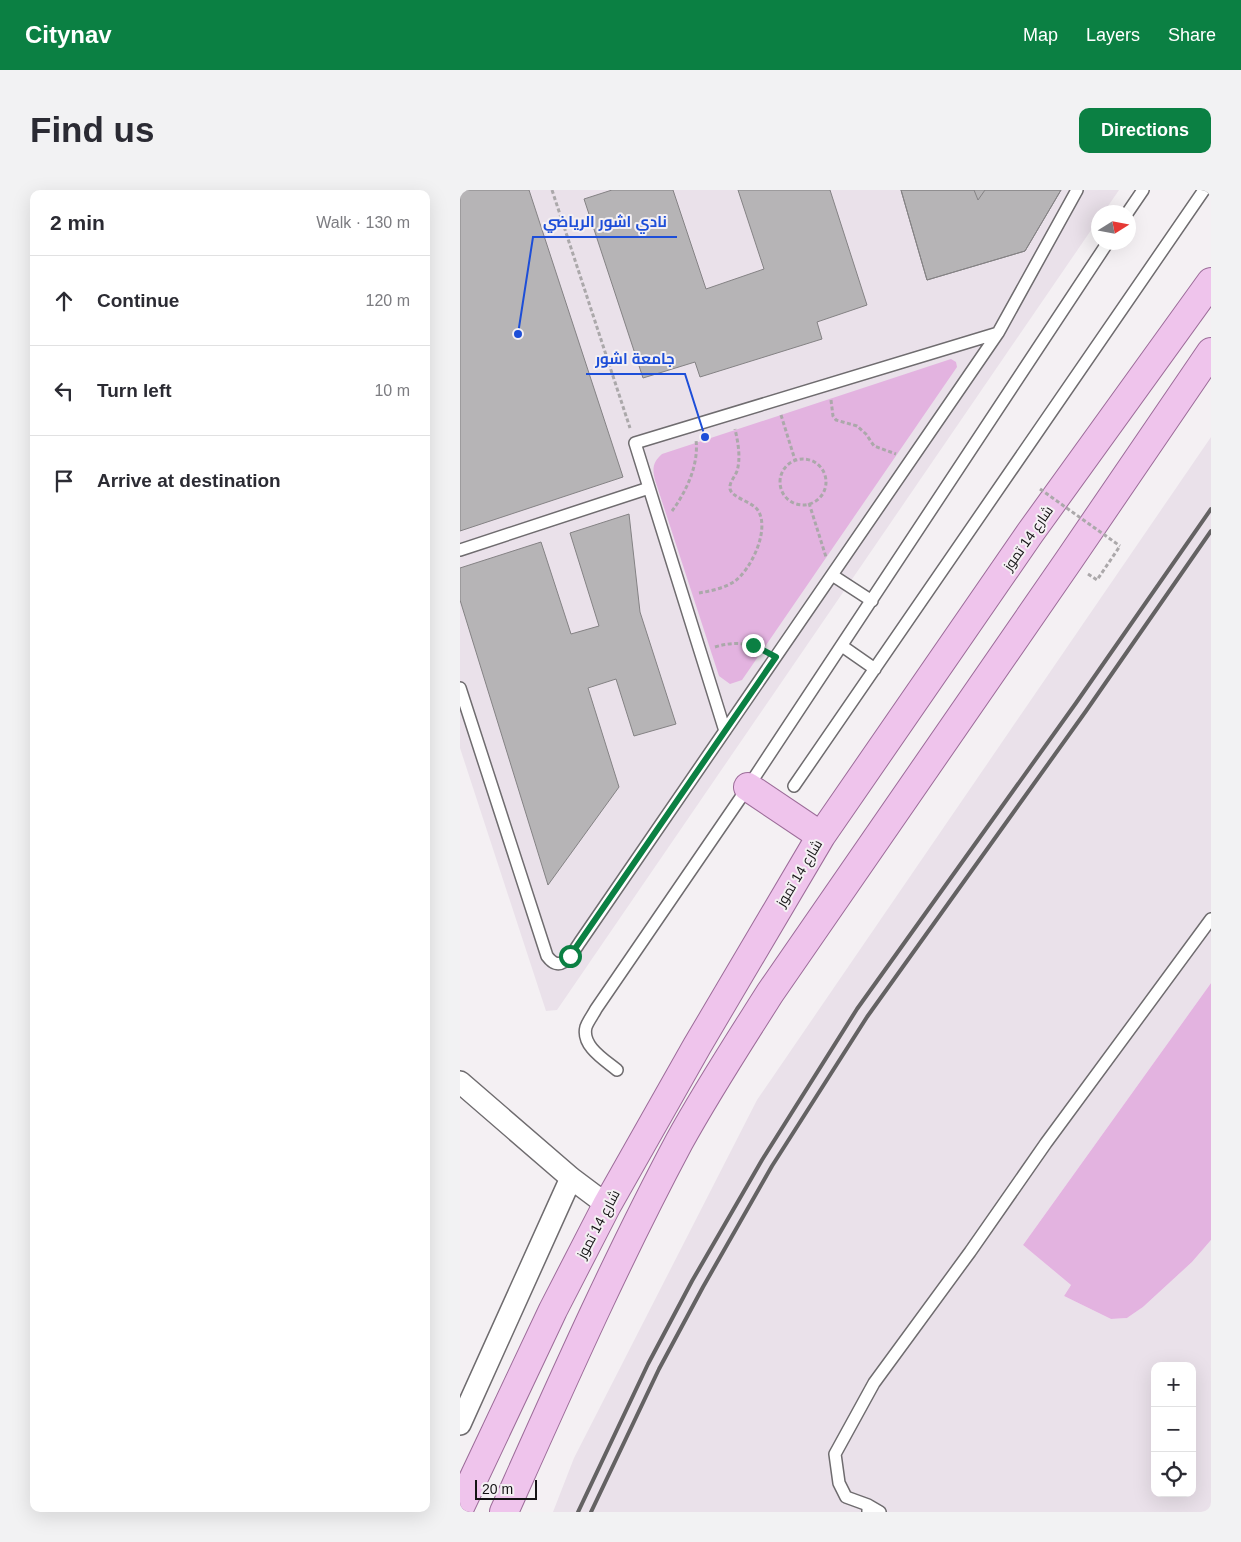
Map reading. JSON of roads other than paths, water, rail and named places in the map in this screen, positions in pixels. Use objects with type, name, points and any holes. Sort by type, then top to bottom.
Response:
[{"type":"main road","name":"شارع 14 تموز","points":[[460,1508],[553,1310],[607,1205],[692,1054],[821,836],[1025,541],[1211,282]]},
{"type":"main road","points":[[504,1512],[586,1328],[680,1141],[724,1065],[770,993],[1211,352]]},
{"type":"main road","points":[[748,787],[821,836]]},
{"type":"street","points":[[460,1082],[571,1178],[607,1205]]},
{"type":"street","points":[[460,1424],[571,1178]]},
{"type":"lane","points":[[460,688],[547,956],[552,962],[558,964],[564,962],[580,942],[998,333],[1077,190]]},
{"type":"lane","points":[[1133,205],[1143,190]]},
{"type":"lane","points":[[794,786],[1204,190]]},
{"type":"lane","points":[[617,1070],[590,1047],[586,1038],[586,1028],[596,1009],[748,787],[1103,250]]},
{"type":"lane","points":[[725,731],[635,443],[998,333]]},
{"type":"lane","points":[[460,550],[649,488]]},
{"type":"lane","points":[[832,576],[872,600]]},
{"type":"lane","points":[[842,646],[875,669]]},
{"type":"lane","points":[[880,1512],[868,1509],[846,1497],[839,1483],[835,1454],[874,1383],[970,1252],[1046,1143],[1211,919]]},
{"type":"railway","points":[[578,1512],[648,1364],[692,1281],[762,1160],[857,1009],[1076,703],[1211,509]]},
{"type":"railway","points":[[591,1512],[659,1369],[772,1166],[867,1017],[1086,711],[1211,531]]},
{"type":"place","name":"نادي اشور الرياضي","points":[[518,334]]},
{"type":"place","name":"جامعة اشور","points":[[705,437]]}]
